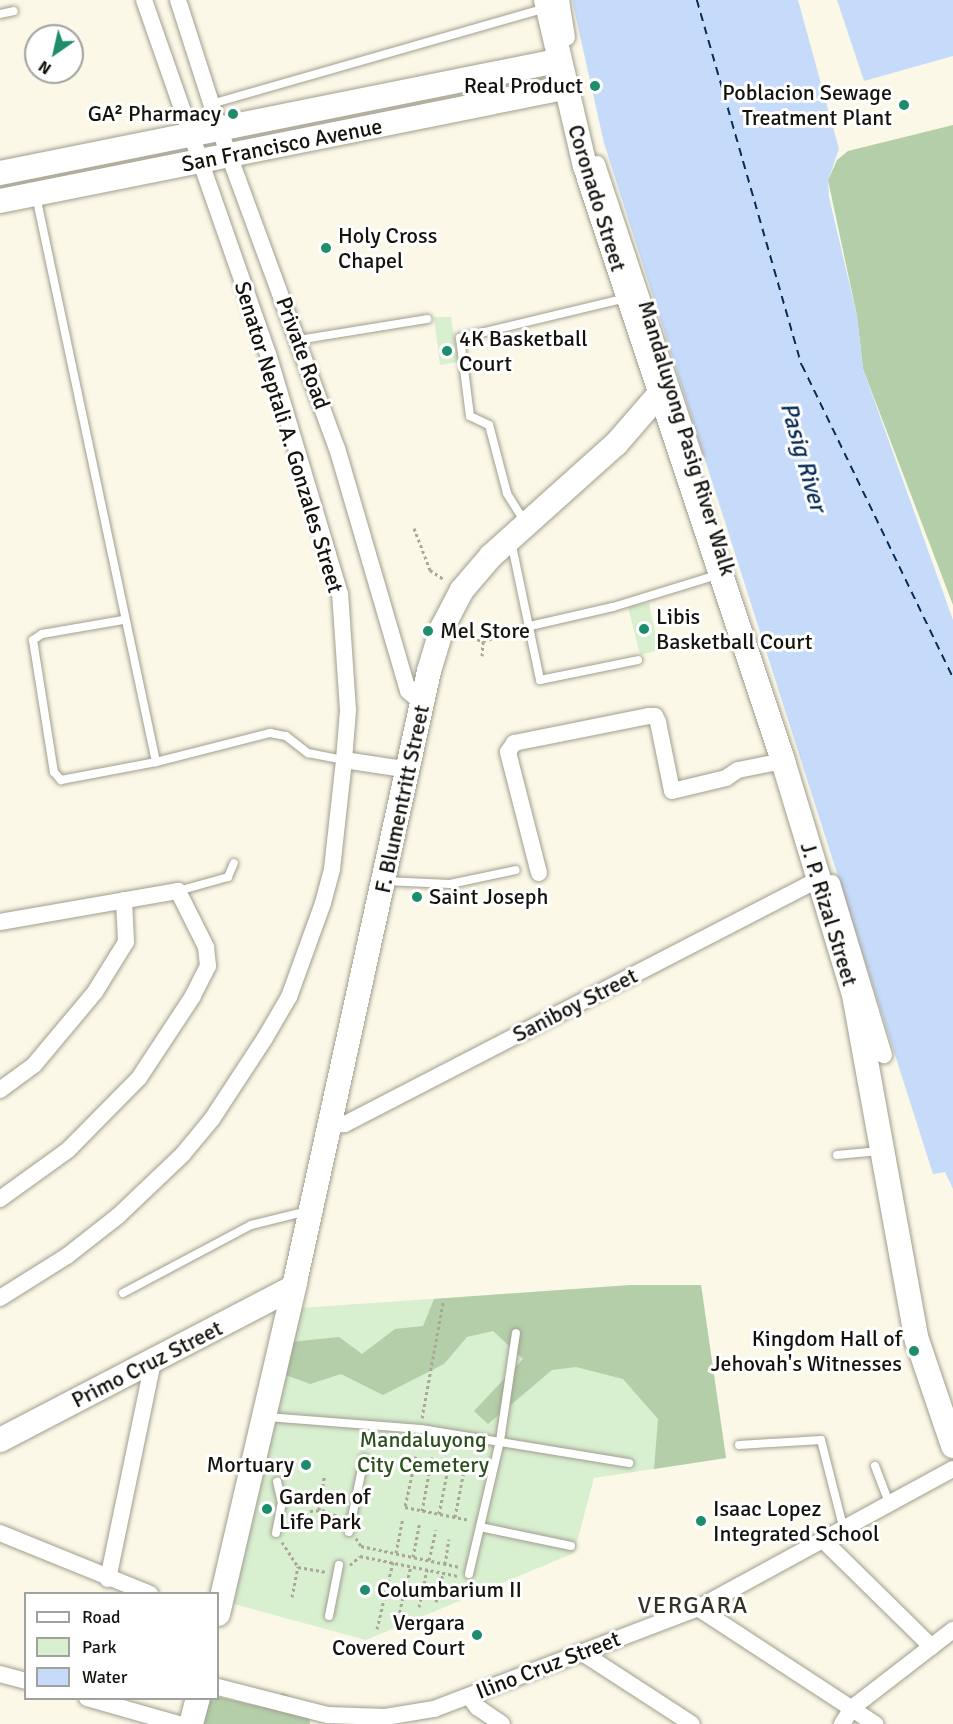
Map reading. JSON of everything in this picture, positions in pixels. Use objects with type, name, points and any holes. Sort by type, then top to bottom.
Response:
[{"type":"street","name":"Senator Neptali A. Gonzales Street","points":[[0,1298],[68,1256],[118,1216],[183,1154],[260,1047],[289,997],[323,903],[332,869],[348,710],[340,594],[268,354],[198,162],[144,0]]},
{"type":"street","name":"Private Road","points":[[178,0],[219,128],[340,458],[408,691],[423,704]]},
{"type":"street","points":[[551,3],[567,38]]},
{"type":"street","name":"Coronado Street","points":[[551,3],[557,60],[564,88],[628,298],[662,392]]},
{"type":"street","name":"San Francisco Avenue","points":[[0,172],[557,60]]},
{"type":"street","name":"San Francisco Avenue","points":[[0,201],[198,162],[230,153],[564,88]]},
{"type":"street","name":"Mandaluyong Pasig River Walk","points":[[597,164],[656,335],[764,688],[855,952],[884,1055]]},
{"type":"street","name":"F. Blumentritt Street","points":[[219,1610],[442,628],[462,590],[518,531],[616,444],[662,392]]},
{"type":"street","name":"J. P. Rizal Street","points":[[662,392],[783,761],[854,995],[917,1340],[953,1446]]},
{"type":"street","points":[[539,873],[508,752],[514,743],[656,716],[672,791],[726,778],[738,770],[752,770],[783,761]]},
{"type":"street","points":[[344,760],[410,770]]},
{"type":"street","name":"Saniboy Street","points":[[330,1125],[345,1124],[819,879]]},
{"type":"street","points":[[0,922],[178,891],[207,957],[208,966],[193,996],[139,1078],[68,1150],[0,1199]]},
{"type":"street","points":[[0,1090],[34,1065],[94,992],[126,942],[124,900]]},
{"type":"street","name":"Primo Cruz Street","points":[[0,1440],[294,1287]]},
{"type":"street","points":[[108,1579],[153,1362]]},
{"type":"street","name":"Ilino Cruz Street","points":[[219,1687],[328,1720],[385,1718],[416,1713],[469,1696],[698,1608],[953,1469]]},
{"type":"street","points":[[0,1533],[108,1579],[147,1592]]},
{"type":"street","points":[[824,1541],[932,1647]]},
{"type":"street","points":[[698,1608],[875,1724]]},
{"type":"street","points":[[842,1724],[852,1708],[953,1630]]},
{"type":"street","points":[[581,1652],[692,1724]]},
{"type":"street","points":[[0,1674],[24,1680]]},
{"type":"street","points":[[469,1696],[477,1707],[502,1724]]},
{"type":"street","points":[[94,1700],[178,1724]]},
{"type":"street","points":[[191,1724],[197,1700]]},
{"type":"lane","points":[[212,104],[551,3]]},
{"type":"lane","points":[[0,14],[14,11]]},
{"type":"lane","points":[[35,194],[123,620],[156,762]]},
{"type":"lane","points":[[628,298],[460,338],[470,416],[489,426],[518,531],[530,626],[540,680],[638,660]]},
{"type":"lane","points":[[298,340],[427,320]]},
{"type":"lane","points":[[530,626],[613,607],[720,574]]},
{"type":"lane","points":[[123,620],[42,634],[33,640],[54,772],[61,780],[156,762],[270,733],[286,736],[308,753],[344,760]]},
{"type":"lane","points":[[178,891],[228,877],[234,863]]},
{"type":"lane","points":[[385,881],[450,884],[516,870]]},
{"type":"lane","points":[[837,1155],[883,1151]]},
{"type":"lane","points":[[123,1293],[250,1225],[311,1210]]},
{"type":"lane","points":[[469,1574],[500,1441],[516,1333]]},
{"type":"lane","points":[[264,1416],[421,1429],[629,1463]]},
{"type":"lane","points":[[739,1445],[821,1440],[844,1530]]},
{"type":"lane","points":[[350,1528],[364,1459]]},
{"type":"lane","points":[[875,1466],[890,1505]]},
{"type":"lane","points":[[274,1533],[282,1503],[277,1482]]},
{"type":"lane","points":[[480,1524],[571,1546]]},
{"type":"lane","points":[[329,1616],[338,1569]]},
{"type":"path","points":[[414,528],[430,570],[462,590]]},
{"type":"path","points":[[442,628],[483,641],[494,638]]},
{"type":"path","points":[[482,656],[483,641]]},
{"type":"path","points":[[421,1429],[443,1302]]},
{"type":"path","points":[[416,1456],[405,1507],[480,1524]]},
{"type":"path","points":[[422,1510],[432,1457]]},
{"type":"path","points":[[439,1514],[449,1463]]},
{"type":"path","points":[[455,1517],[465,1465]]},
{"type":"path","points":[[319,1510],[325,1474]]},
{"type":"path","points":[[274,1533],[284,1530],[300,1514],[319,1510],[350,1528],[361,1546],[445,1564],[469,1574]]},
{"type":"path","points":[[396,1553],[403,1518]]},
{"type":"path","points":[[413,1557],[419,1525]]},
{"type":"path","points":[[429,1560],[436,1530]]},
{"type":"path","points":[[274,1533],[282,1540],[287,1555],[298,1566],[338,1569],[360,1556],[443,1573],[469,1574]]},
{"type":"path","points":[[445,1564],[449,1539]]},
{"type":"path","points":[[377,1629],[393,1562]]},
{"type":"path","points":[[292,1597],[298,1566]]},
{"type":"path","points":[[398,1618],[411,1566]]},
{"type":"path","points":[[419,1607],[427,1569]]},
{"type":"path","points":[[436,1602],[443,1573]]},
{"type":"green space","points":[[953,125],[953,605],[863,369],[857,316],[828,180],[837,160],[848,151]]},
{"type":"green space","name":"4K Basketball Court","points":[[434,317],[451,317],[458,362],[440,365]]},
{"type":"green space","name":"Libis Basketball Court","points":[[649,603],[659,650],[640,655],[628,607]]},
{"type":"green space","name":"Mandaluyong City Cemetery","points":[[631,1285],[701,1285],[726,1458],[594,1478],[574,1553],[366,1640],[230,1603],[300,1308]]},
{"type":"green space","points":[[631,1285],[701,1285],[726,1458],[654,1469],[658,1419],[623,1379],[576,1367],[552,1370],[488,1424],[474,1411],[523,1359],[493,1331],[467,1337],[444,1364],[383,1395],[341,1374],[310,1384],[283,1374],[291,1342],[339,1337],[362,1354],[395,1329],[423,1326],[434,1299]]},
{"type":"green space","points":[[283,1693],[308,1705],[310,1724],[194,1724],[196,1702],[219,1700],[219,1697],[253,1705]]},
{"type":"water","name":"Pasig River","points":[[572,0],[798,0],[839,149],[828,180],[829,197],[857,316],[863,369],[953,620],[953,1189],[945,1172],[933,1174],[604,143]]},
{"type":"water","points":[[837,0],[953,0],[953,56],[864,81]]},
{"type":"ferry route","points":[[697,0],[802,365],[953,677]]},
{"type":"place","name":"Real Product","points":[[595,86]]},
{"type":"place","name":"Poblacion Sewage Treatment Plant","points":[[904,105]]},
{"type":"place","name":"GA² Pharmacy","points":[[233,114]]},
{"type":"place","name":"Holy Cross Chapel","points":[[326,248]]},
{"type":"place","name":"4K Basketball Court","points":[[447,351]]},
{"type":"place","name":"Libis Basketball Court","points":[[644,629]]},
{"type":"place","name":"Mel Store","points":[[428,631]]},
{"type":"place","name":"Saint Joseph","points":[[417,897]]},
{"type":"place","name":"Kingdom Hall of Jehovah's Witnesses","points":[[914,1351]]},
{"type":"place","name":"Mortuary","points":[[306,1465]]},
{"type":"place","name":"Garden of Life Park","points":[[267,1509]]},
{"type":"place","name":"Isaac Lopez Integrated School","points":[[701,1521]]},
{"type":"place","name":"Columbarium II","points":[[365,1590]]},
{"type":"place","name":"Vergara Covered Court","points":[[477,1635]]},
{"type":"district","name":"VERGARA","points":[[693,1606]]}]
